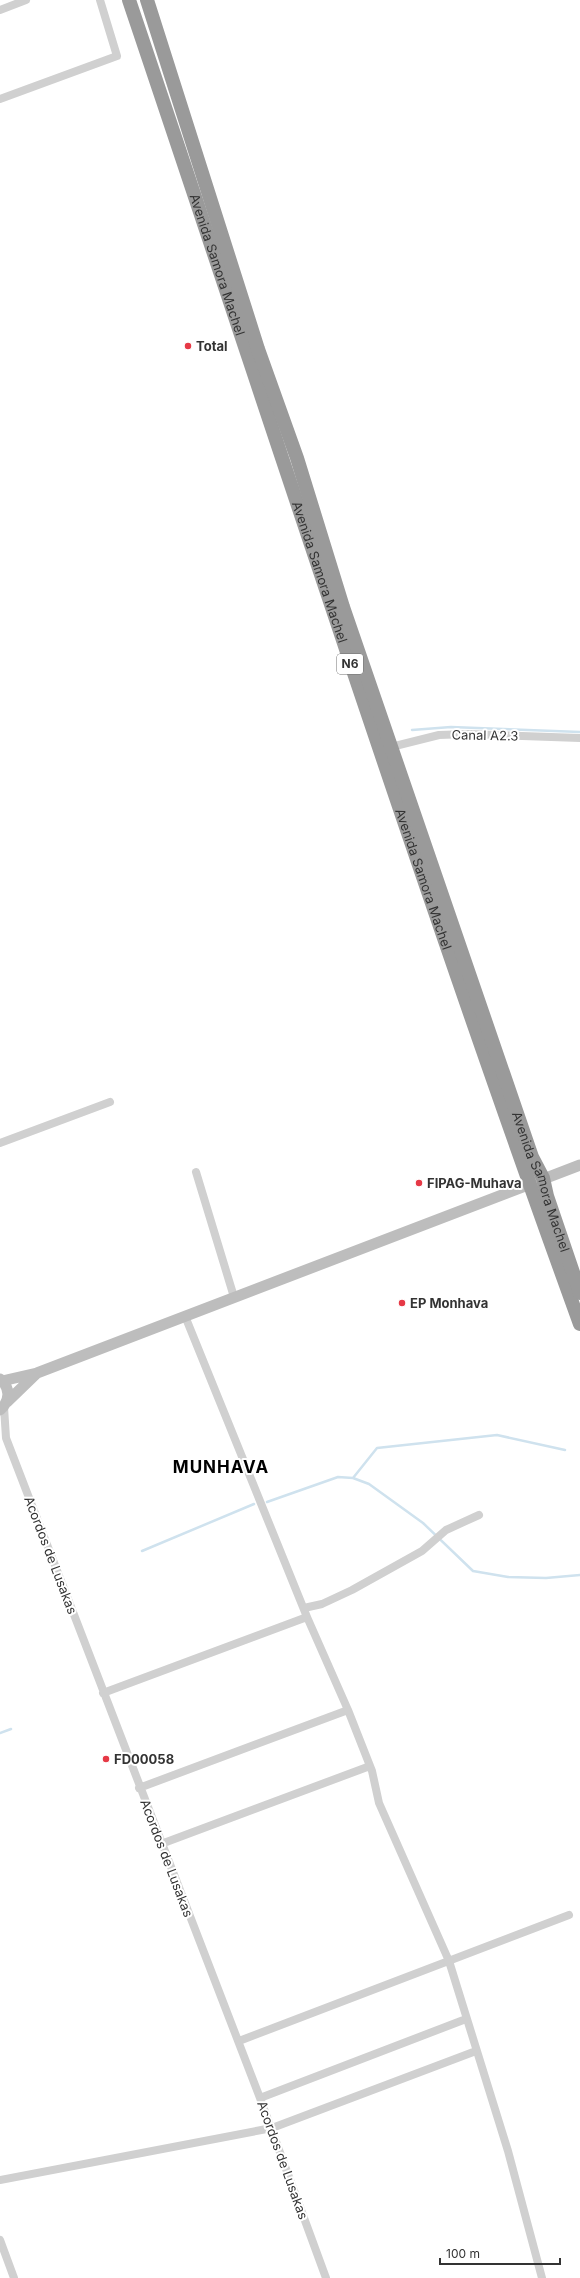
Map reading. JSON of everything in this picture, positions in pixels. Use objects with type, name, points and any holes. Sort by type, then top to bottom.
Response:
[{"type":"highway","name":"Avenida Samora Machel","points":[[129,0],[334,618],[528,1184],[580,1324]]},
{"type":"highway","name":"Avenida Samora Machel","points":[[147,0],[258,349],[297,458],[343,607],[532,1158],[544,1178],[548,1196],[580,1292]]},
{"type":"main road","points":[[4,1406],[7,1388],[1,1380],[37,1373],[580,1165]]},
{"type":"main road","points":[[4,1406],[37,1373]]},
{"type":"street","points":[[0,10],[26,0]]},
{"type":"street","points":[[0,99],[117,56],[100,0]]},
{"type":"street","name":"Canal A2.3","points":[[391,747],[439,735],[580,738]]},
{"type":"street","points":[[0,1143],[110,1102]]},
{"type":"street","points":[[196,1172],[234,1297]]},
{"type":"street","points":[[185,1316],[307,1617],[348,1710],[370,1766],[379,1803],[449,1961],[508,2151],[542,2278]]},
{"type":"street","points":[[4,1406],[6,1438]]},
{"type":"street","points":[[0,1432],[6,1438]]},
{"type":"street","name":"Acordos de Lusakas","points":[[6,1438],[139,1788],[272,2128],[326,2278]]},
{"type":"street","points":[[304,1608],[322,1604],[352,1590],[422,1551],[446,1530],[479,1515]]},
{"type":"street","points":[[103,1693],[307,1617]]},
{"type":"street","points":[[139,1788],[348,1710]]},
{"type":"street","points":[[161,1844],[370,1766]]},
{"type":"street","points":[[238,2041],[568,1915]]},
{"type":"street","points":[[260,2098],[466,2019]]},
{"type":"street","points":[[0,2180],[272,2128],[476,2051]]},
{"type":"street","points":[[0,2240],[14,2278]]},
{"type":"waterway","points":[[412,730],[451,727],[580,732]]},
{"type":"waterway","points":[[353,1478],[377,1448],[497,1435],[565,1450]]},
{"type":"waterway","points":[[267,1502],[338,1477],[353,1478],[369,1484],[423,1523],[473,1571],[508,1577],[546,1578],[580,1575]]},
{"type":"waterway","points":[[142,1551],[254,1504]]},
{"type":"waterway","points":[[0,1733],[11,1729]]},
{"type":"place","name":"Total","points":[[188,346]]},
{"type":"place","name":"FIPAG-Muhava","points":[[419,1183]]},
{"type":"place","name":"EP Monhava","points":[[402,1303]]},
{"type":"place","name":"FD00058","points":[[106,1759]]},
{"type":"district","name":"MUNHAVA","points":[[221,1467]]}]
